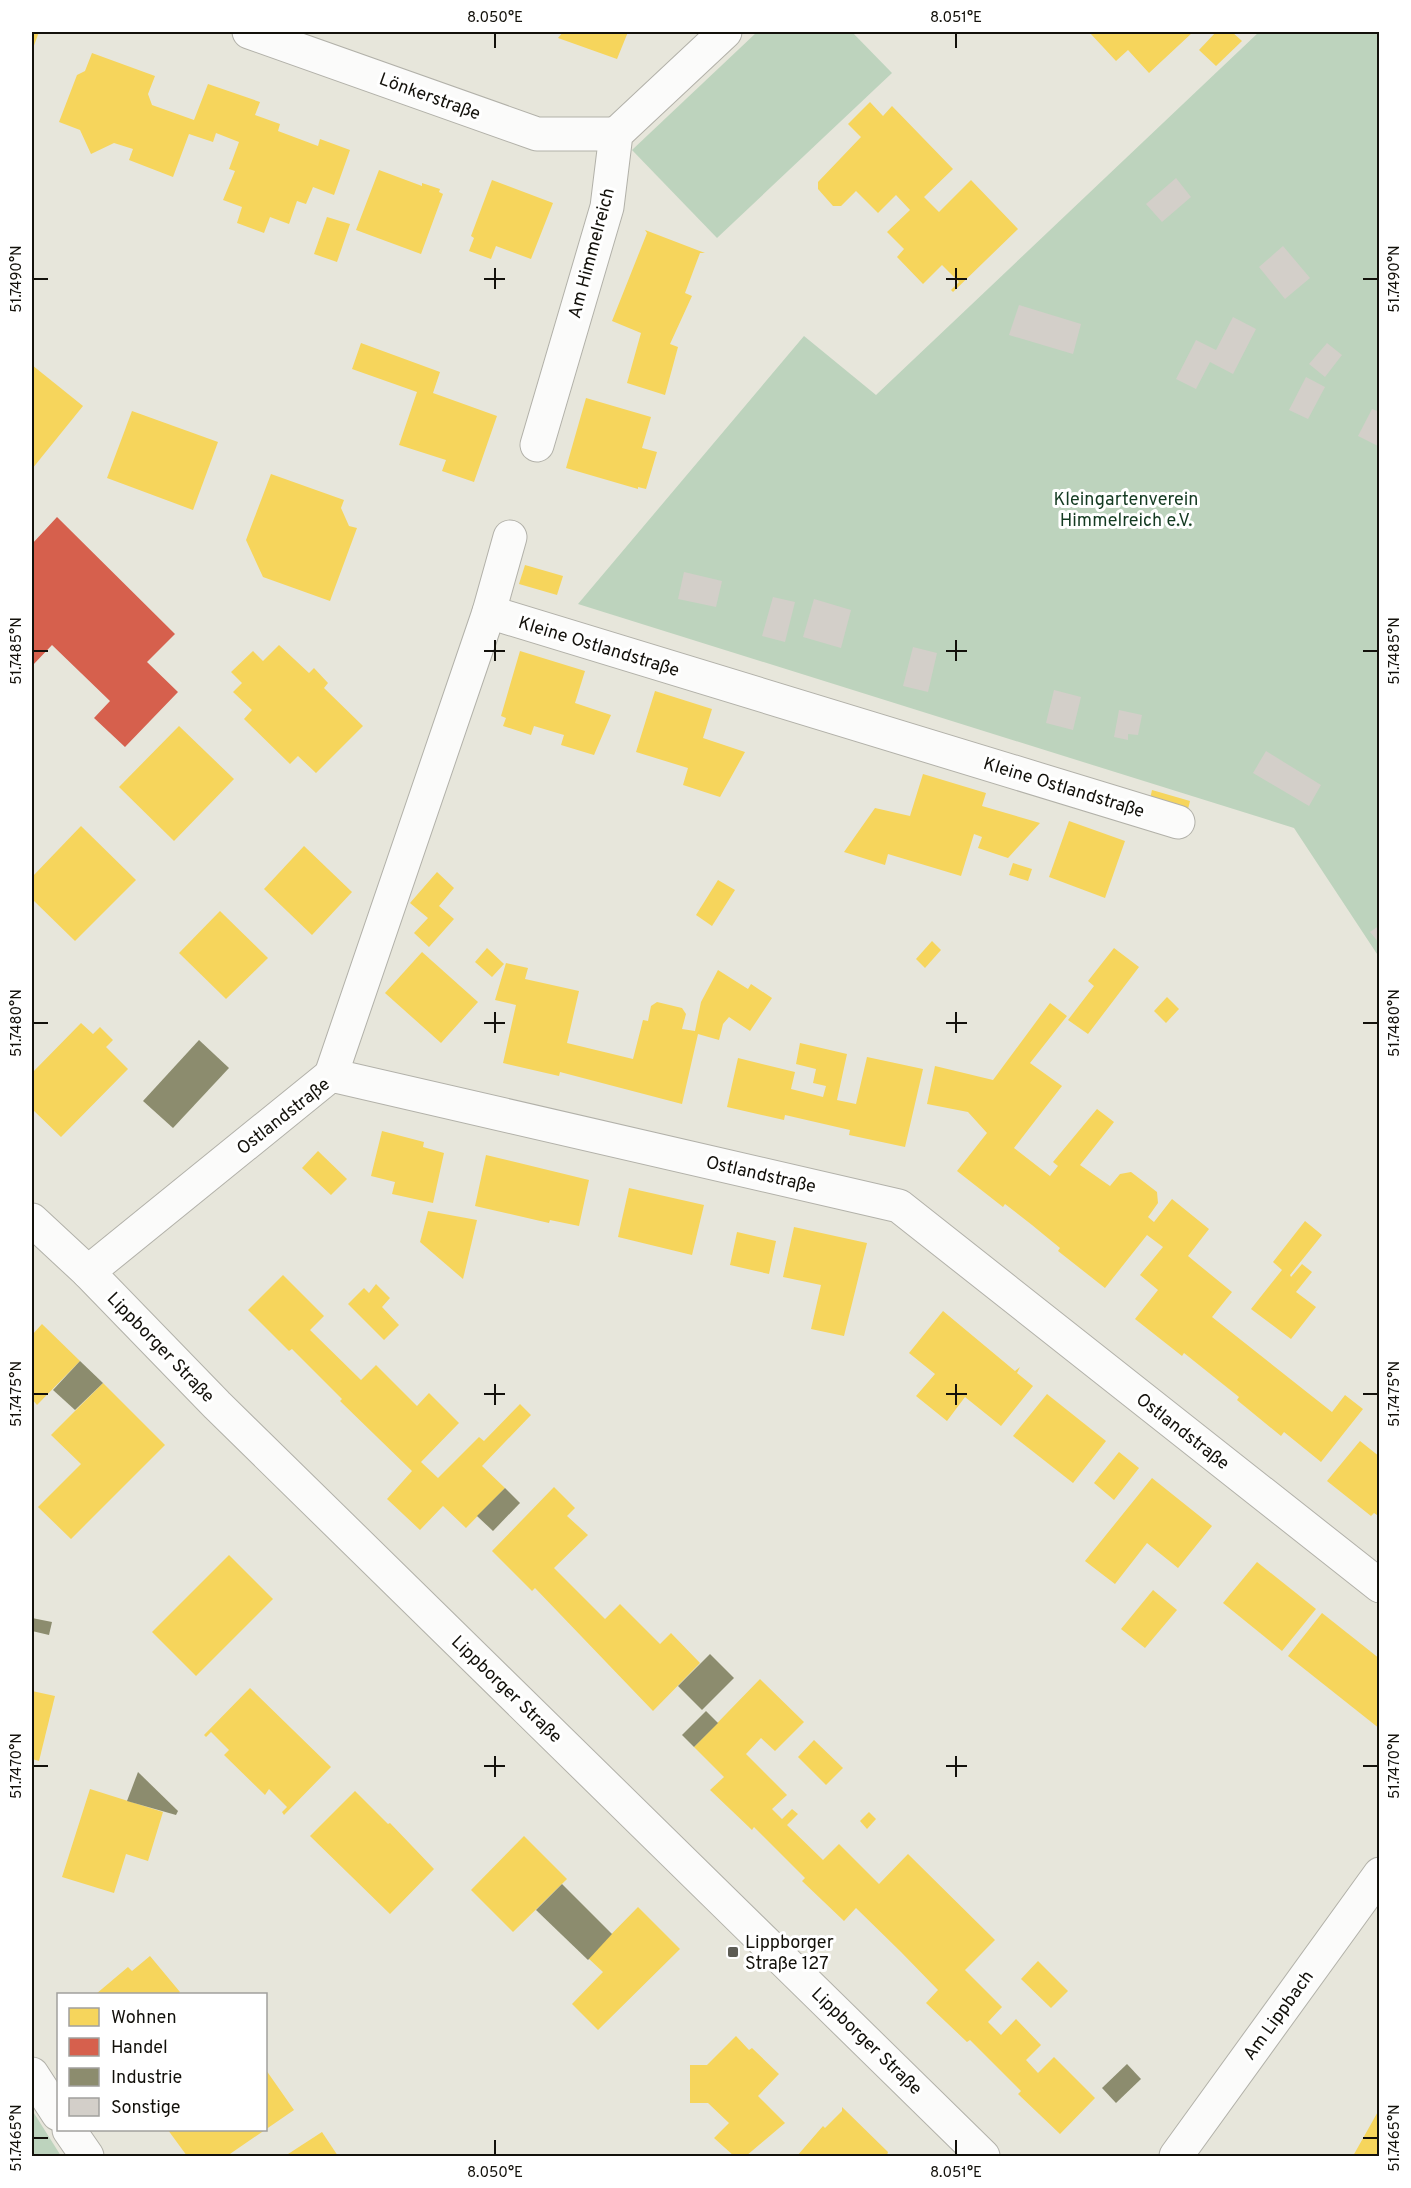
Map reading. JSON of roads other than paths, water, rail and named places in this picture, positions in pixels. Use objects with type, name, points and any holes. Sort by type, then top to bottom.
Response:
[{"type":"street","name":"Lönkerstraße","points":[[249,32],[537,134],[616,134]]},
{"type":"street","points":[[616,134],[725,32]]},
{"type":"street","name":"Am Himmelreich","points":[[537,445],[607,207],[616,134]]},
{"type":"street","points":[[331,1075],[489,612],[510,537]]},
{"type":"street","name":"Kleine Ostlandstraße","points":[[489,612],[1178,822]]},
{"type":"street","name":"Ostlandstraße","points":[[88,1272],[331,1075],[899,1206],[1380,1586]]},
{"type":"street","name":"Lippborger Straße","points":[[32,1221],[88,1272],[218,1405],[983,2157]]},
{"type":"street","name":"Am Lippbach","points":[[1176,2157],[1380,1875]]},
{"type":"street","points":[[32,2074],[57,2112]]},
{"type":"street","points":[[70,2131],[87,2157]]},
{"type":"place","name":"Lippborger Straße 127","points":[[733,1952]]},
{"type":"park label","name":"Kleingartenverein Himmelreich e.V.","points":[[1126,509]]}]
